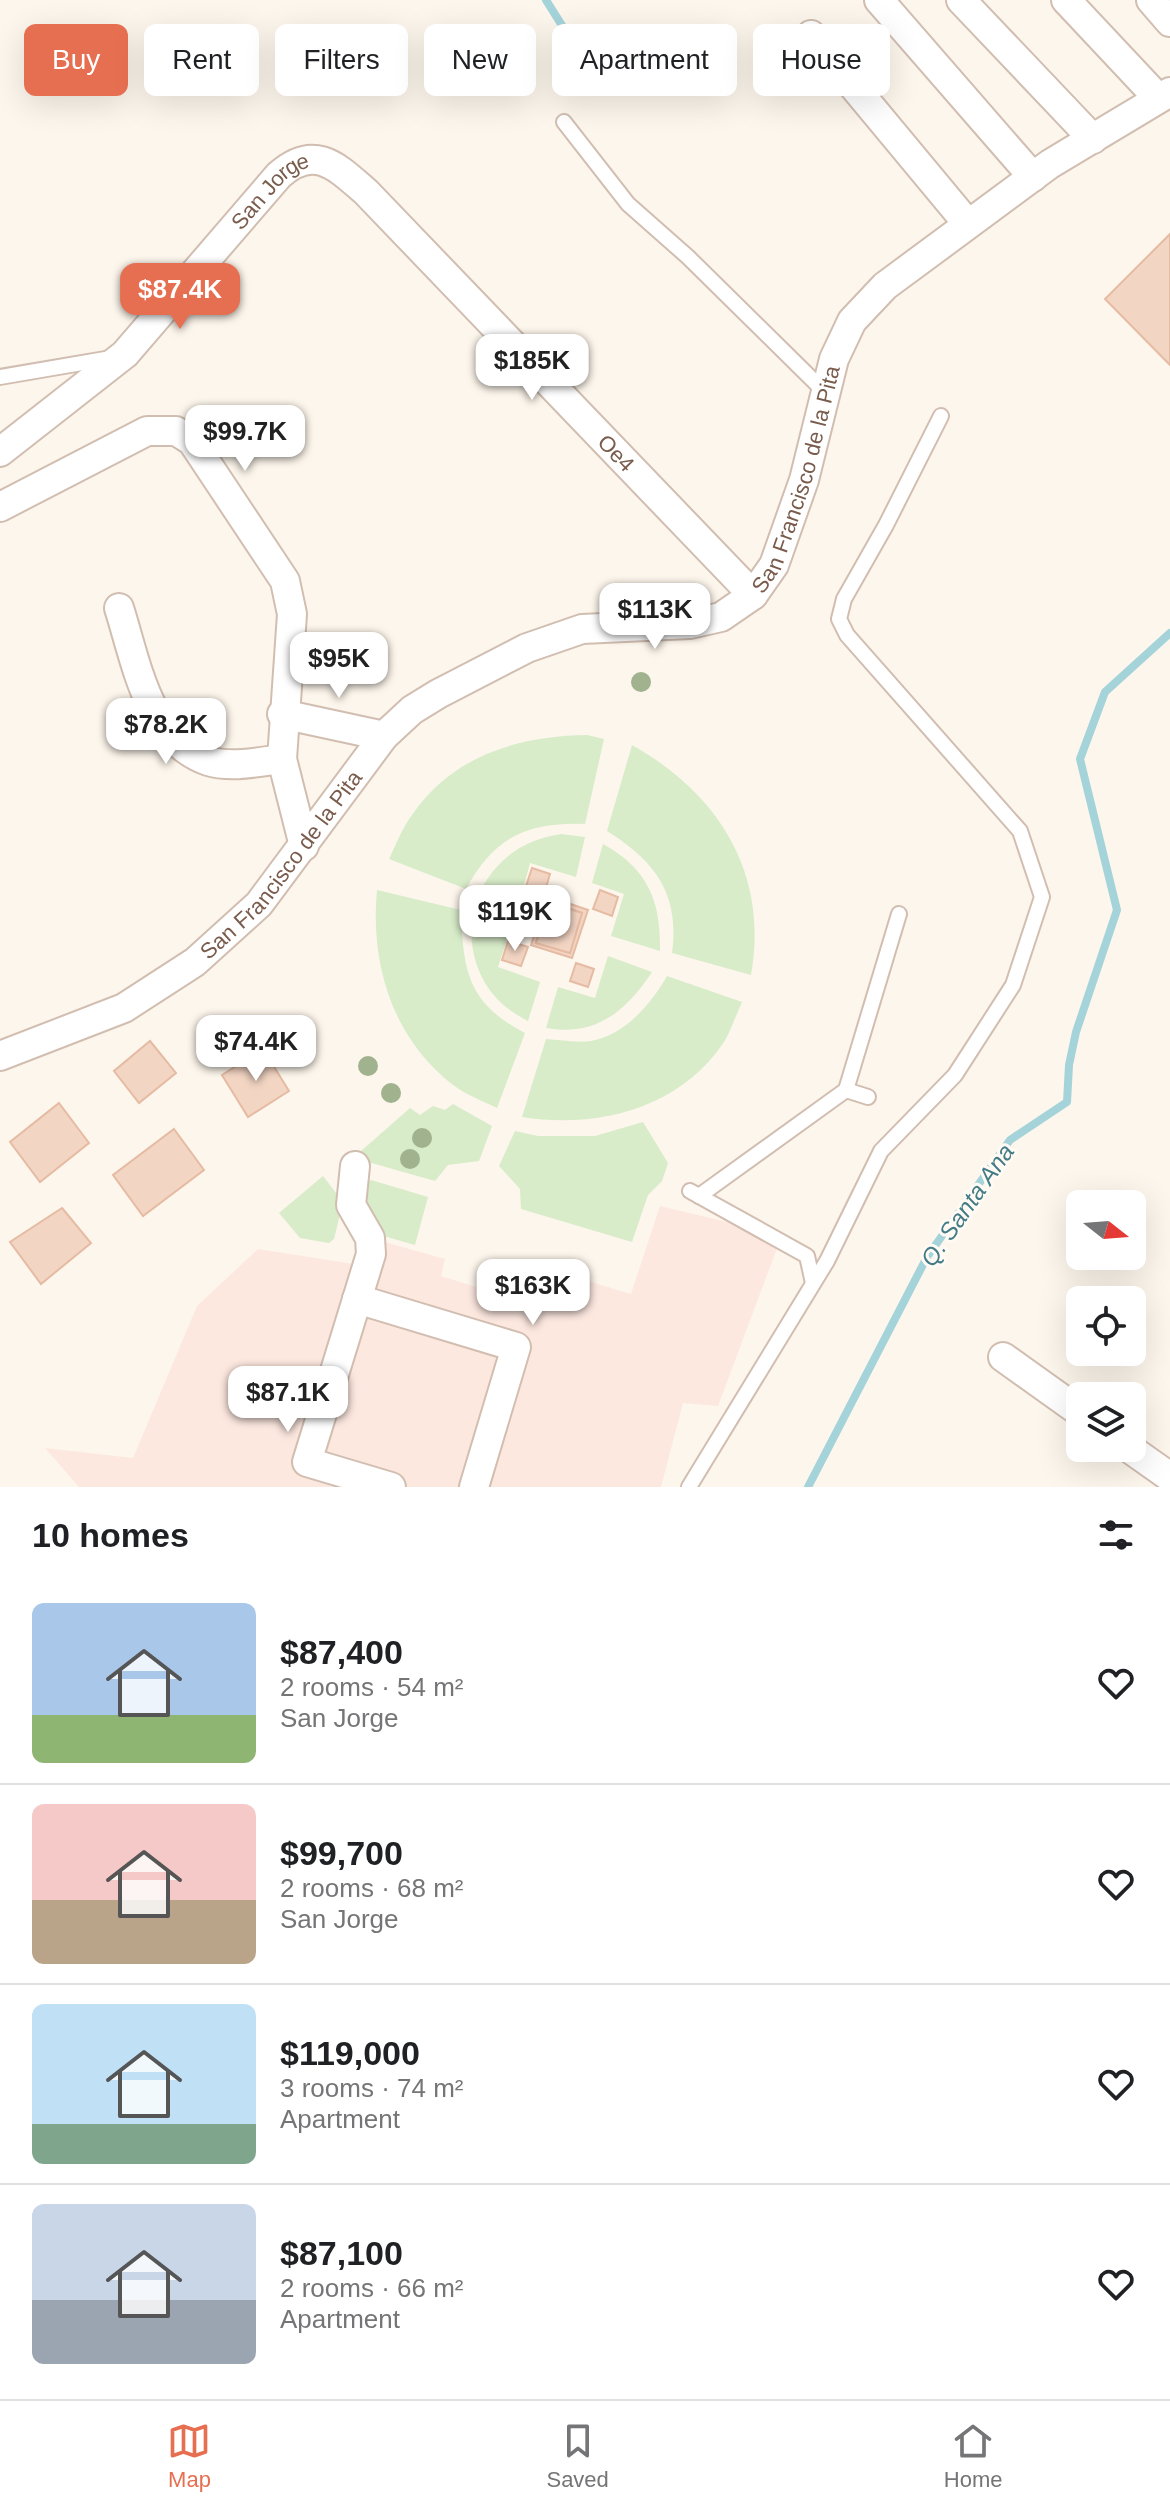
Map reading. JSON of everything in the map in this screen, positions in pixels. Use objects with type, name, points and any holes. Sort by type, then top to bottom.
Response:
[{"type":"street","points":[[879,0],[1033,177]]},
{"type":"street","points":[[961,0],[1093,139]]},
{"type":"street","points":[[1066,0],[1164,95]]},
{"type":"street","points":[[1151,0],[1170,22]]},
{"type":"street","name":"San Francisco de la Pita","points":[[0,1056],[124,1008],[195,962],[259,904],[384,736],[425,702],[477,671],[527,648],[582,629],[690,624],[721,617],[753,595],[774,565],[799,494],[834,359],[852,321],[885,286],[968,224],[1033,177],[1164,95]]},
{"type":"street","points":[[862,96],[968,224]]},
{"type":"street","name":"San Jorge","points":[[0,452],[123,356],[254,201],[290,165],[319,160],[345,174]]},
{"type":"street","name":"Oe4","points":[[345,174],[753,595]]},
{"type":"street","points":[[0,507],[147,431],[176,431],[192,441],[285,581],[292,614],[282,714],[282,759],[304,846]]},
{"type":"street","points":[[119,608],[161,724],[187,751],[210,762],[238,764],[282,759]]},
{"type":"street","points":[[282,714],[384,736]]},
{"type":"street","points":[[355,1166],[351,1205],[370,1238],[371,1254],[307,1462],[391,1487]]},
{"type":"street","points":[[357,1299],[516,1347],[474,1487]]},
{"type":"street","points":[[1003,1357],[1066,1402]]},
{"type":"street","points":[[1146,1458],[1168,1470]]},
{"type":"lane","points":[[564,122],[628,204],[688,257],[825,392]]},
{"type":"lane","points":[[0,377],[123,356]]},
{"type":"lane","points":[[689,1487],[813,1283],[881,1151],[955,1075],[1013,985],[1042,897],[1020,831],[847,635],[839,619],[844,599],[886,525],[941,416]]},
{"type":"lane","points":[[813,1283],[807,1256],[694,1193],[846,1090],[899,914]]},
{"type":"lane","points":[[846,1090],[868,1097]]},
{"type":"shaded area","points":[[660,1206],[782,1235],[718,1406],[683,1403],[661,1487],[79,1487],[45,1448],[133,1458],[197,1306],[258,1249],[354,1264],[370,1238],[445,1259],[441,1276],[537,1306],[548,1269],[631,1294]]},
{"type":"green space","points":[[587,735],[604,739],[585,824],[546,826],[514,836],[488,857],[466,889],[389,859],[408,820],[429,794],[467,764],[489,753],[537,739]]},
{"type":"green space","points":[[632,745],[690,787],[713,812],[731,840],[744,870],[752,903],[755,938],[751,975],[672,953],[672,913],[668,896],[651,867],[639,854],[607,831]]},
{"type":"green space","points":[[561,834],[585,837],[576,877],[530,863],[518,908],[478,895],[493,872],[511,854],[534,841]]},
{"type":"green space","points":[[603,844],[631,864],[649,888],[658,917],[660,951],[611,936],[624,894],[592,883]]},
{"type":"green space","points":[[377,890],[461,910],[464,950],[472,983],[491,1010],[525,1033],[497,1108],[453,1085],[414,1045],[400,1022],[382,971],[377,945]]},
{"type":"green space","points":[[472,914],[512,924],[498,967],[540,982],[528,1021],[500,1002],[482,977],[473,948]]},
{"type":"green space","points":[[608,956],[652,972],[632,998],[595,1025],[564,1030],[546,1028],[558,987],[595,998]]},
{"type":"green space","points":[[667,976],[742,1002],[724,1042],[705,1065],[684,1084],[634,1109],[579,1120],[522,1117],[546,1039],[586,1042],[615,1032],[636,1017]]},
{"type":"green space","points":[[453,1104],[492,1126],[479,1161],[448,1165],[435,1181],[368,1162],[360,1152],[410,1108],[420,1115],[433,1106],[445,1110]]},
{"type":"green space","points":[[643,1122],[668,1163],[662,1181],[648,1195],[632,1242],[521,1209],[520,1189],[499,1166],[515,1131],[538,1136],[595,1136]]},
{"type":"green space","points":[[323,1176],[343,1202],[334,1239],[329,1243],[300,1238],[279,1213]]},
{"type":"green space","points":[[371,1180],[428,1197],[415,1245],[373,1233],[360,1209],[365,1182]]},
{"type":"building","points":[[1170,234],[1170,365],[1105,299]]},
{"type":"building","points":[[532,868],[550,874],[545,891],[526,886]]},
{"type":"building","points":[[600,890],[618,897],[612,916],[593,909]]},
{"type":"building","points":[[547,896],[588,910],[572,958],[531,945]],"holes":[[[549,902],[582,913],[570,953],[536,943]]]},
{"type":"building","points":[[549,902],[582,913],[570,953],[536,943]]},
{"type":"building","points":[[508,941],[528,947],[521,966],[502,960]]},
{"type":"building","points":[[576,963],[594,969],[588,987],[570,981]]},
{"type":"building","points":[[150,1041],[176,1073],[139,1103],[114,1071]]},
{"type":"building","points":[[263,1049],[289,1091],[248,1117],[222,1075]]},
{"type":"building","points":[[59,1103],[89,1143],[40,1182],[10,1142]]},
{"type":"building","points":[[174,1129],[204,1170],[143,1216],[113,1175]]},
{"type":"building","points":[[62,1208],[91,1243],[41,1284],[10,1242]]},
{"type":"waterway","points":[[546,0],[561,24]]},
{"type":"waterway","name":"Q. Santa Ana","points":[[808,1487],[927,1257],[1010,1140],[1067,1102],[1069,1065],[1076,1032],[1117,910],[1080,759],[1105,692],[1170,633]]}]
